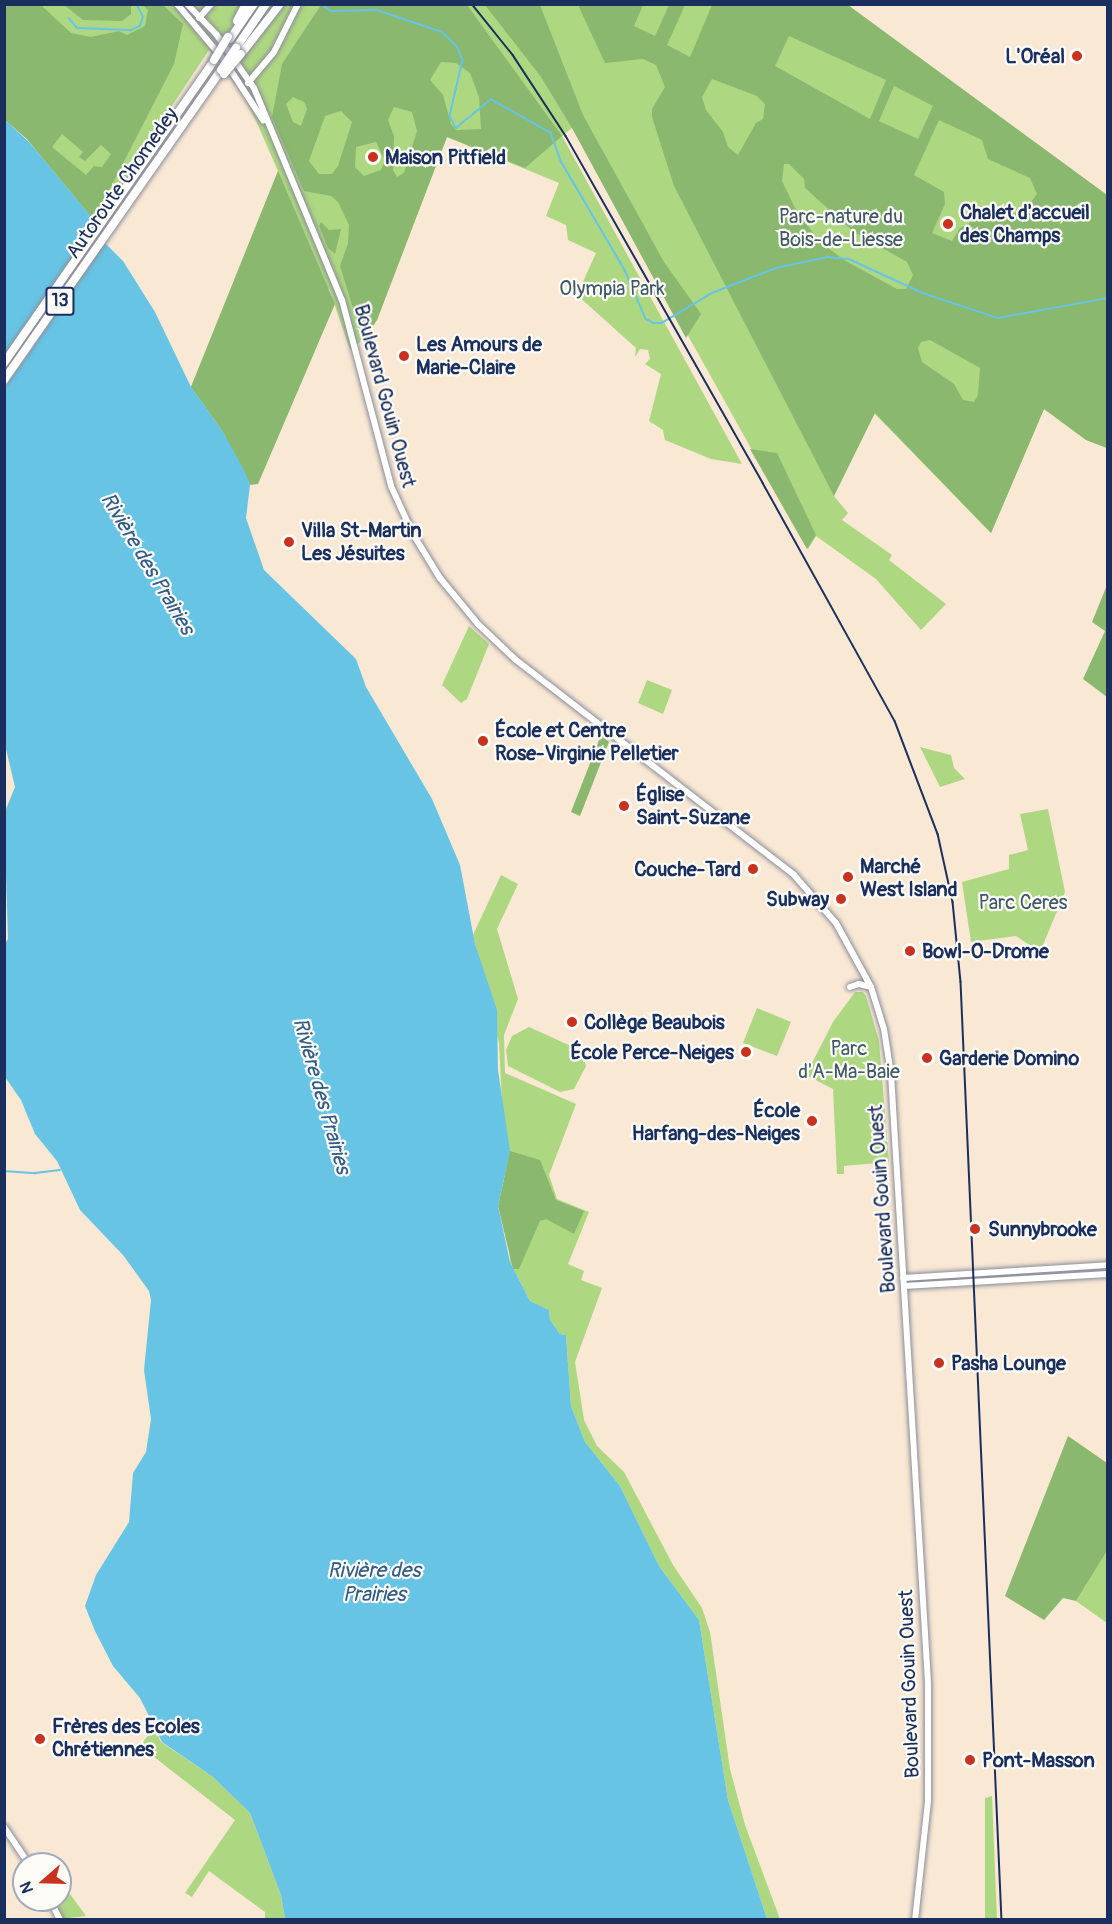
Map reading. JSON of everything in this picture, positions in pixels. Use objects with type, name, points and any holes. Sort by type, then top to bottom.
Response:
[{"type":"highway","points":[[229,38],[246,4]]},
{"type":"highway","name":"Autoroute Chomedey","points":[[4,363],[254,4]]},
{"type":"highway","name":"Autoroute Chomedey","points":[[4,380],[199,100],[239,51],[266,4]]},
{"type":"highway","points":[[239,51],[280,4]]},
{"type":"main road","name":"Boulevard Gouin Ouest","points":[[177,4],[194,22],[243,87],[269,128]]},
{"type":"main road","name":"Boulevard Gouin Ouest","points":[[187,4],[200,16],[250,81],[342,300],[390,486],[412,534],[440,578],[476,622],[512,656],[794,875],[843,933],[871,987],[889,1060],[929,1711],[927,1808],[915,1920]]},
{"type":"main road","points":[[194,22],[211,4]]},
{"type":"main road","points":[[243,87],[274,52],[297,7]]},
{"type":"main road","points":[[850,987],[859,984],[871,987]]},
{"type":"main road","points":[[903,1282],[1107,1266]]},
{"type":"main road","points":[[903,1282],[1107,1274]]},
{"type":"main road","points":[[4,1827],[20,1852]]},
{"type":"green space","name":"Parc-nature du Bois-de-Liesse","points":[[4,5],[847,5],[1107,195],[1107,448],[1086,440],[1044,409],[991,533],[874,413],[834,496],[848,513],[842,520],[892,555],[889,560],[946,604],[921,630],[876,579],[816,536],[808,549],[572,128],[562,136],[742,464],[711,459],[665,440],[663,430],[649,421],[661,374],[645,364],[650,359],[648,350],[640,349],[635,357],[636,348],[577,295],[596,253],[568,240],[566,225],[546,216],[559,183],[447,137],[377,320],[366,337],[350,350],[329,288],[250,485],[223,432],[191,387],[278,171],[244,97],[209,50],[93,225],[27,139],[5,120]]},
{"type":"green space","points":[[4,5],[41,5],[71,33],[91,37],[119,31],[127,35],[145,26],[148,10],[143,5],[163,5],[183,24],[174,64],[94,220],[27,139],[5,120]],"holes":[[[62,134],[83,152],[79,157],[85,161],[101,145],[111,154],[102,167],[94,166],[86,175],[52,147]]]},
{"type":"green space","points":[[64,5],[131,5],[131,14],[122,21],[83,20]]},
{"type":"green space","points":[[321,5],[467,5],[562,136],[525,168],[447,137],[377,320],[363,340],[340,266],[348,243],[349,225],[338,202],[331,196],[304,191],[272,117],[282,64]],"holes":[[[441,62],[456,63],[470,73],[479,97],[481,129],[456,130],[451,124],[443,95],[430,80]],[[293,97],[304,102],[307,109],[301,126],[293,122],[286,104]],[[394,107],[412,112],[417,131],[404,173],[397,177],[393,170],[394,136],[388,120]],[[341,111],[352,122],[338,166],[332,174],[319,174],[309,161],[325,116]],[[376,142],[385,161],[381,170],[364,176],[355,167],[356,147]]]},
{"type":"green space","points":[[485,5],[540,5],[583,115],[664,262],[701,314],[686,338],[572,128],[541,77]]},
{"type":"green space","points":[[578,5],[643,5],[634,26],[655,36],[669,5],[685,5],[667,45],[690,57],[712,5],[848,5],[1107,195],[1107,448],[1086,440],[1044,409],[991,533],[875,413],[834,496],[674,186],[652,117],[652,109],[665,87],[656,65],[643,59],[605,63]],"holes":[[[789,36],[886,80],[870,119],[775,66]],[[712,79],[757,96],[765,104],[763,119],[756,123],[738,155],[728,147],[723,132],[706,110],[702,97]],[[894,86],[933,106],[918,139],[879,121]],[[939,120],[982,140],[988,159],[1030,178],[1037,194],[1023,213],[979,218],[960,228],[952,241],[932,233],[945,204],[944,192],[914,175]],[[784,164],[789,164],[804,179],[805,188],[854,232],[907,262],[913,275],[906,289],[897,289],[844,260],[819,241],[795,208],[782,181]],[[930,340],[980,368],[978,395],[974,402],[963,400],[954,384],[922,362],[918,348],[921,342]]]},
{"type":"green space","points":[[278,171],[335,304],[258,484],[250,485],[223,432],[191,387]]},
{"type":"green space","points":[[321,222],[329,230],[341,229],[335,254],[328,248],[319,226]]},
{"type":"green space","points":[[750,449],[777,453],[816,535],[807,549]]},
{"type":"green space","points":[[1107,585],[1107,697],[1083,679],[1105,631],[1092,622]]},
{"type":"green space","points":[[469,626],[489,644],[467,699],[461,703],[442,685]]},
{"type":"green space","points":[[647,680],[672,690],[663,714],[638,703]]},
{"type":"green space","points":[[601,735],[609,742],[580,816],[571,812]]},
{"type":"green space","points":[[920,747],[951,755],[954,768],[965,779],[940,787]]},
{"type":"green space","name":"Parc Ceres","points":[[1048,809],[1065,892],[1040,952],[1016,936],[971,942],[962,882],[1009,869],[1009,855],[1028,850],[1020,814]]},
{"type":"green space","points":[[501,875],[518,884],[497,929],[518,999],[504,1035],[505,1073],[576,1104],[549,1175],[557,1199],[589,1212],[568,1264],[584,1271],[581,1280],[602,1288],[575,1362],[584,1420],[597,1446],[624,1472],[673,1565],[702,1608],[710,1632],[730,1769],[745,1825],[780,1919],[767,1919],[728,1800],[699,1620],[659,1566],[620,1486],[585,1442],[571,1406],[566,1335],[560,1334],[550,1320],[549,1310],[530,1301],[510,1262],[499,1043],[473,935]]},
{"type":"green space","name":"Parc d'A-Ma-Baie","points":[[855,992],[863,992],[866,996],[879,1041],[889,1162],[844,1166],[844,1174],[837,1174],[833,1089],[806,1075],[833,1022]]},
{"type":"green space","points":[[757,1008],[791,1022],[777,1056],[743,1043]]},
{"type":"green space","points":[[529,1027],[582,1051],[586,1066],[574,1089],[560,1092],[508,1066],[506,1050],[512,1036]]},
{"type":"green space","points":[[510,1151],[540,1160],[556,1200],[584,1211],[574,1234],[546,1219],[540,1221],[519,1269],[513,1269],[498,1206]]},
{"type":"green space","points":[[1068,1436],[1107,1463],[1107,1551],[1076,1601],[1063,1598],[1044,1620],[1005,1596]]},
{"type":"green space","points":[[1107,1551],[1108,1623],[1076,1601]]},
{"type":"green space","points":[[154,1728],[161,1742],[213,1777],[250,1813],[281,1895],[285,1919],[265,1919],[265,1912],[209,1871],[192,1897],[185,1893],[235,1820],[140,1746]]},
{"type":"green space","points":[[992,1796],[997,1919],[985,1919],[985,1798]]},
{"type":"green space","points":[[72,1897],[86,1916],[60,1919],[56,1912],[72,1912]]},
{"type":"water","name":"Rivière des Prairies","points":[[5,120],[29,142],[94,220],[105,243],[123,261],[155,312],[191,387],[223,432],[244,470],[250,485],[246,518],[264,570],[356,659],[366,687],[432,799],[460,865],[475,944],[497,1010],[498,1070],[510,1151],[498,1206],[510,1262],[530,1301],[549,1310],[550,1320],[560,1334],[566,1335],[571,1406],[585,1442],[620,1486],[659,1566],[699,1620],[728,1800],[767,1919],[285,1919],[281,1895],[250,1813],[213,1777],[162,1742],[140,1698],[113,1666],[95,1631],[85,1606],[96,1575],[129,1522],[133,1473],[146,1452],[151,1419],[144,1370],[151,1300],[149,1291],[123,1255],[80,1210],[57,1161],[35,1134],[21,1100],[5,1077],[4,945],[8,939],[4,814],[15,787],[5,745]]},
{"type":"pier","points":[[97,222],[107,240],[5,387],[5,354]]},
{"type":"waterway","points":[[69,18],[77,28],[131,30],[140,26],[143,17],[136,4]]},
{"type":"waterway","points":[[321,4],[331,11],[377,10],[442,32],[457,46],[463,60],[450,116],[456,128],[491,99],[551,133],[561,161],[625,270],[646,319],[654,323],[662,323],[712,293],[776,268],[827,257],[849,259],[923,293],[998,318],[1108,298]]},
{"type":"waterway","points":[[4,1171],[35,1173],[60,1170]]},
{"type":"tram line","points":[[472,4],[513,55],[566,136],[763,483],[895,721],[938,834],[953,902],[961,982],[1002,1920]]},
{"type":"place","name":"L'Oréal","points":[[1077,56]]},
{"type":"place","name":"Maison Pitfield","points":[[373,157]]},
{"type":"place","name":"Chalet d'accueil des Champs","points":[[948,224]]},
{"type":"place","name":"Les Amours de Marie-Claire","points":[[404,356]]},
{"type":"place","name":"Villa St-Martin Les Jésuites","points":[[289,542]]},
{"type":"place","name":"École et Centre Rose-Virginie Pelletier","points":[[483,741]]},
{"type":"place","name":"Église Saint-Suzane","points":[[624,806]]},
{"type":"place","name":"Couche-Tard","points":[[753,869]]},
{"type":"place","name":"Marché West Island","points":[[848,877]]},
{"type":"place","name":"Subway","points":[[841,899]]},
{"type":"place","name":"Bowl-O-Drome","points":[[910,951]]},
{"type":"place","name":"Collège Beaubois","points":[[572,1022]]},
{"type":"place","name":"École Perce-Neiges","points":[[746,1052]]},
{"type":"place","name":"Garderie Domino","points":[[927,1058]]},
{"type":"place","name":"École Harfang-des-Neiges","points":[[812,1121]]},
{"type":"place","name":"Sunnybrooke","points":[[975,1229]]},
{"type":"place","name":"Pasha Lounge","points":[[939,1363]]},
{"type":"place","name":"Frères des Ecoles Chrétiennes","points":[[40,1739]]},
{"type":"place","name":"Pont-Masson","points":[[970,1760]]},
{"type":"park label","name":"Olympia Park","points":[[612,288]]}]
